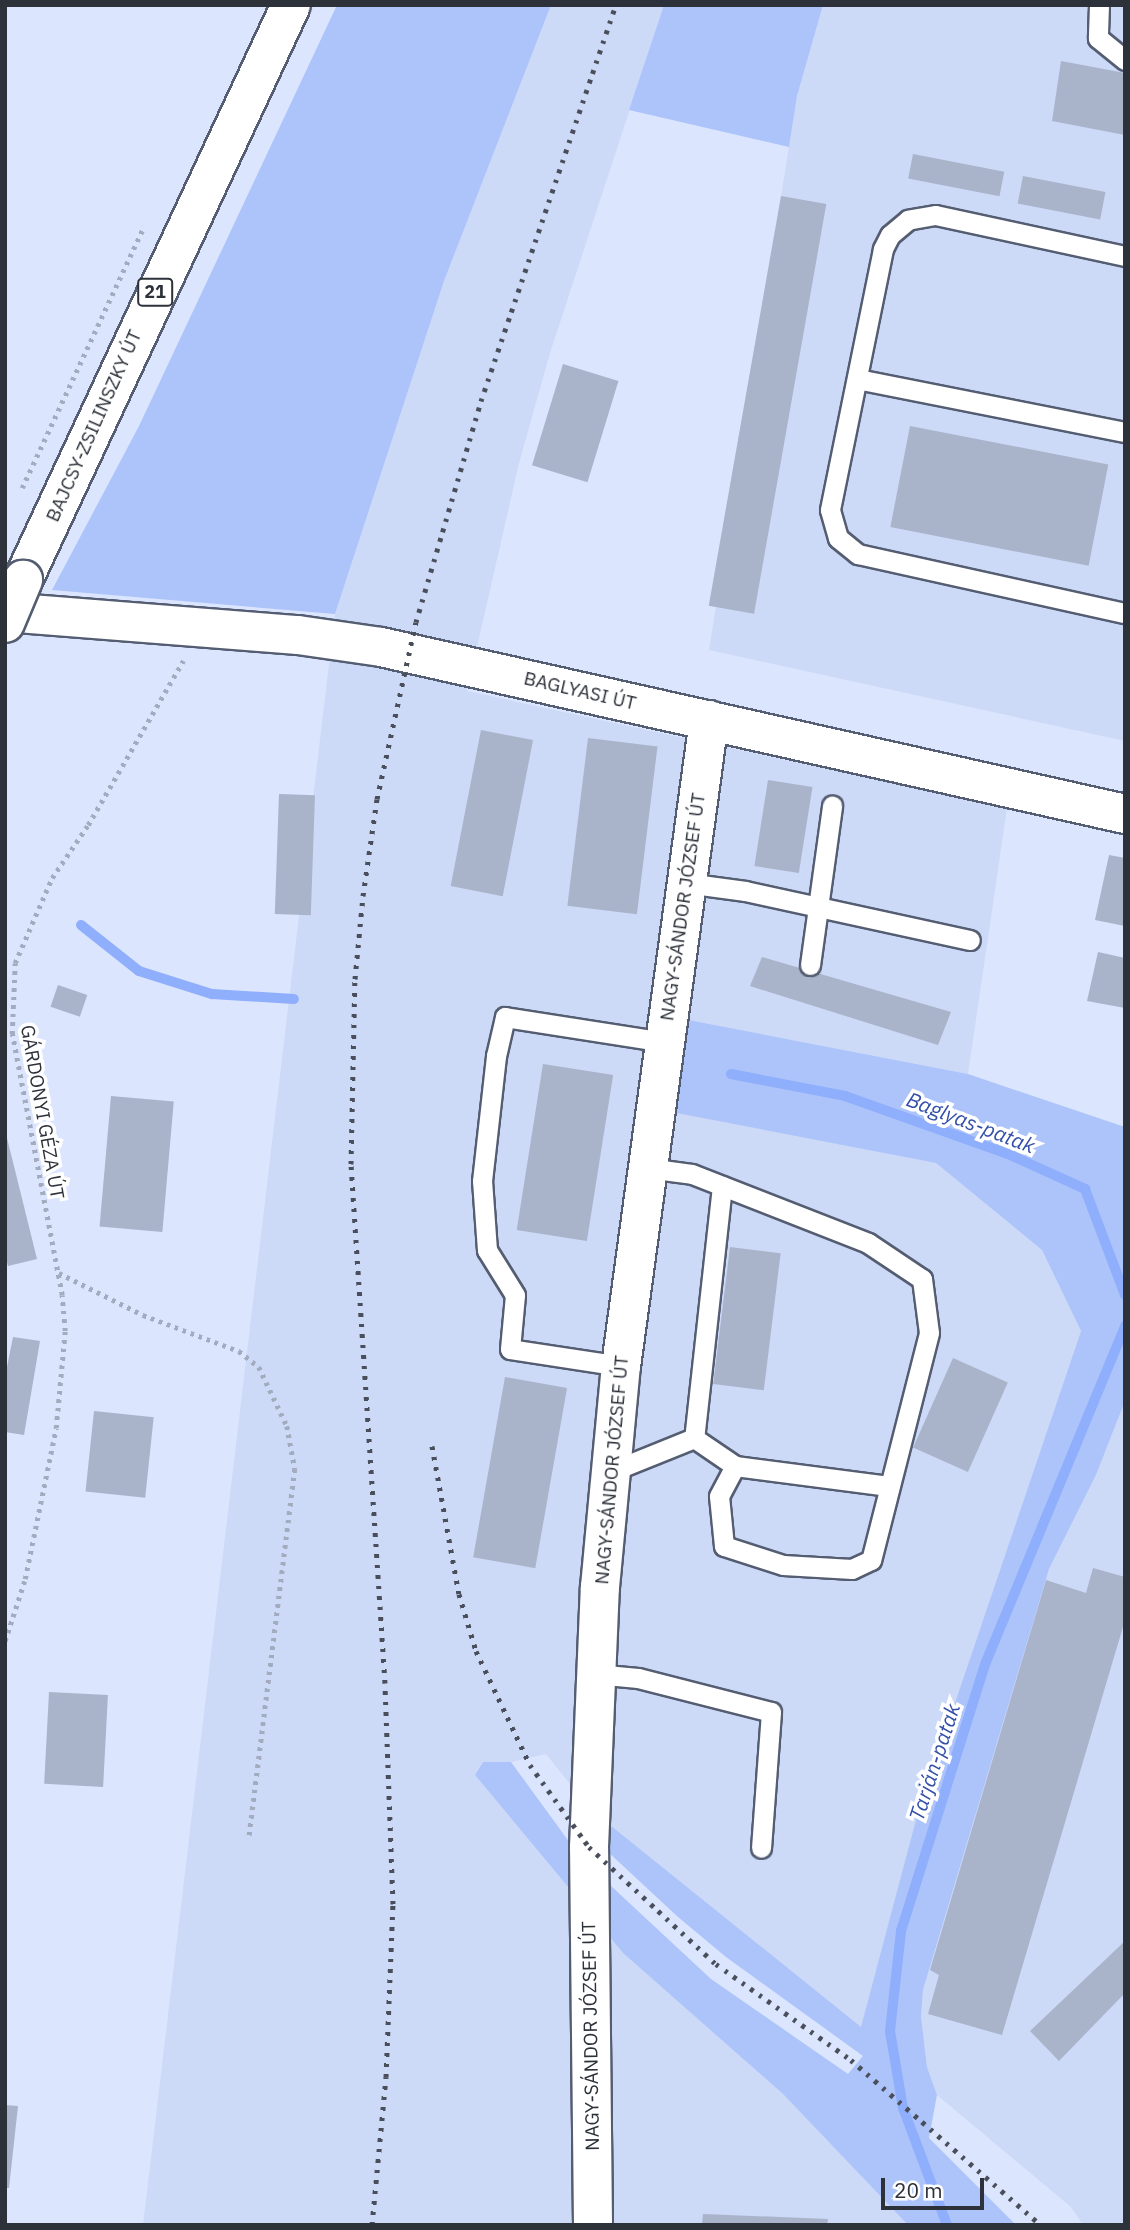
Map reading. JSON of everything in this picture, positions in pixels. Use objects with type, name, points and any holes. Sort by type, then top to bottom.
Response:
[{"type":"street","name":"BAJCSY-ZSILINSZKY ÚT","points":[[15,607],[291,5]]},
{"type":"street","name":"BAGLYASI ÚT","points":[[15,607],[381,647],[1125,814]]},
{"type":"street","name":"NAGY-SÁNDOR JÓZSEF ÚT","points":[[593,2225],[589,1847],[595,1674],[610,1472],[647,1168],[709,720]]},
{"type":"lane","points":[[1099,5],[1098,38],[1125,60]]},
{"type":"lane","points":[[1125,257],[952,218],[920,215],[908,220],[890,235],[883,249],[830,510],[832,526],[847,547],[858,554],[1125,613]]},
{"type":"lane","points":[[857,379],[1125,432]]},
{"type":"lane","points":[[810,965],[832,806]]},
{"type":"lane","points":[[686,883],[818,907],[970,940]]},
{"type":"lane","points":[[621,1366],[510,1349],[515,1295],[487,1250],[482,1181],[496,1056],[505,1017],[664,1042]]},
{"type":"lane","points":[[647,1168],[692,1174],[868,1243],[922,1279],[929,1333],[872,1560],[852,1569],[783,1565],[724,1546],[719,1496],[735,1466]]},
{"type":"lane","points":[[694,1437],[722,1186]]},
{"type":"lane","points":[[694,1437],[735,1466],[889,1486]]},
{"type":"lane","points":[[610,1472],[694,1437]]},
{"type":"lane","points":[[595,1674],[638,1678],[771,1712],[761,1848]]},
{"type":"path","name":"GÁRDONYI GÉZA ÚT","points":[[5,1641],[25,1579],[63,1376],[65,1331],[58,1273],[12,1034],[15,964],[52,878],[180,671],[195,627]]},
{"type":"path","points":[[58,1273],[143,1315],[239,1351],[259,1367],[287,1426],[295,1469],[249,1838]]},
{"type":"shaded area","points":[[337,5],[551,5],[444,281],[335,614],[52,590],[139,426]]},
{"type":"shaded area","points":[[551,5],[664,5],[550,353],[519,463],[467,691],[1007,808],[968,1074],[668,1016],[656,1108],[936,1163],[1042,1250],[1081,1331],[918,1812],[861,2028],[590,1809],[546,1754],[511,1762],[483,1762],[475,1775],[623,1953],[783,2094],[908,2225],[143,2225],[335,614],[444,281]]},
{"type":"shaded area","points":[[664,5],[823,5],[797,96],[789,147],[629,110]]},
{"type":"shaded area","points":[[823,5],[1125,5],[1125,741],[709,650],[797,96]]},
{"type":"shaded area","points":[[668,1016],[968,1074],[1125,1127],[1125,1401],[1096,1475],[1049,1569],[923,1990],[921,2016],[927,2067],[937,2095],[929,2138],[1016,2225],[908,2225],[783,2094],[623,1953],[475,1775],[483,1762],[511,1762],[581,1858],[711,1979],[848,2074],[863,2056],[726,1957],[678,1917],[607,1851],[605,1821],[861,2027],[918,1812],[1081,1331],[1042,1250],[936,1163],[656,1109]]},
{"type":"shaded area","points":[[1125,1401],[1125,2225],[1083,2225],[1071,2207],[937,2095],[927,2067],[921,2016],[923,1990],[1049,1569],[1096,1475]]},
{"type":"building","points":[[1061,61],[1125,73],[1125,135],[1052,121]]},
{"type":"building","points":[[913,154],[1004,172],[1000,196],[908,179]]},
{"type":"building","points":[[1023,176],[1105,192],[1100,220],[1018,203]]},
{"type":"building","points":[[781,196],[826,204],[754,614],[709,606]]},
{"type":"building","points":[[563,364],[618,381],[587,482],[532,465]]},
{"type":"building","points":[[910,426],[1108,465],[1089,566],[890,527]]},
{"type":"building","points":[[481,730],[533,740],[503,896],[451,886]]},
{"type":"building","points":[[588,738],[657,747],[637,914],[567,906]]},
{"type":"building","points":[[768,780],[812,787],[799,873],[754,866]]},
{"type":"building","points":[[279,794],[315,795],[311,915],[275,914]]},
{"type":"building","points":[[1109,855],[1125,858],[1125,926],[1095,920]]},
{"type":"building","points":[[1098,952],[1125,958],[1125,1008],[1087,1001]]},
{"type":"building","points":[[762,957],[951,1012],[938,1045],[750,986]]},
{"type":"building","points":[[58,985],[87,995],[80,1017],[51,1007]]},
{"type":"building","points":[[543,1064],[613,1075],[587,1241],[517,1230]]},
{"type":"building","points":[[111,1096],[174,1101],[162,1232],[100,1227]]},
{"type":"building","points":[[5,1130],[37,1259],[8,1266],[5,1255]]},
{"type":"building","points":[[730,1247],[781,1253],[764,1390],[713,1384]]},
{"type":"building","points":[[13,1337],[40,1341],[24,1435],[5,1432],[5,1377]]},
{"type":"building","points":[[953,1358],[1008,1382],[968,1472],[913,1448]]},
{"type":"building","points":[[505,1377],[567,1388],[535,1568],[473,1557]]},
{"type":"building","points":[[94,1411],[154,1417],[145,1498],[86,1492]]},
{"type":"building","points":[[1093,1568],[1125,1577],[1125,1620],[1002,2035],[928,2014],[939,1975],[930,1970],[1046,1580],[1086,1593]]},
{"type":"building","points":[[49,1692],[108,1695],[103,1787],[44,1784]]},
{"type":"building","points":[[1125,1941],[1125,1993],[1059,2061],[1030,2031]]},
{"type":"building","points":[[5,2105],[18,2106],[9,2188],[5,2188]]},
{"type":"building","points":[[703,2214],[828,2219],[827,2225],[702,2225]]},
{"type":"waterway","points":[[81,925],[139,971],[212,994],[294,999]]},
{"type":"waterway","name":"Baglyas-patak","points":[[731,1074],[845,1096],[1008,1154],[1085,1189],[1125,1295]]},
{"type":"waterway","name":"Tarján-patak","points":[[947,2225],[903,2108],[890,2031],[901,1931],[986,1662],[1125,1326]]},
{"type":"railway","points":[[372,2225],[386,2077],[393,1904],[385,1683],[351,1164],[355,979],[363,896],[377,799],[416,622],[481,401],[616,5]]},
{"type":"railway","points":[[432,1446],[459,1594],[476,1651],[530,1765],[589,1847],[716,1964],[851,2060],[1041,2225]]}]
